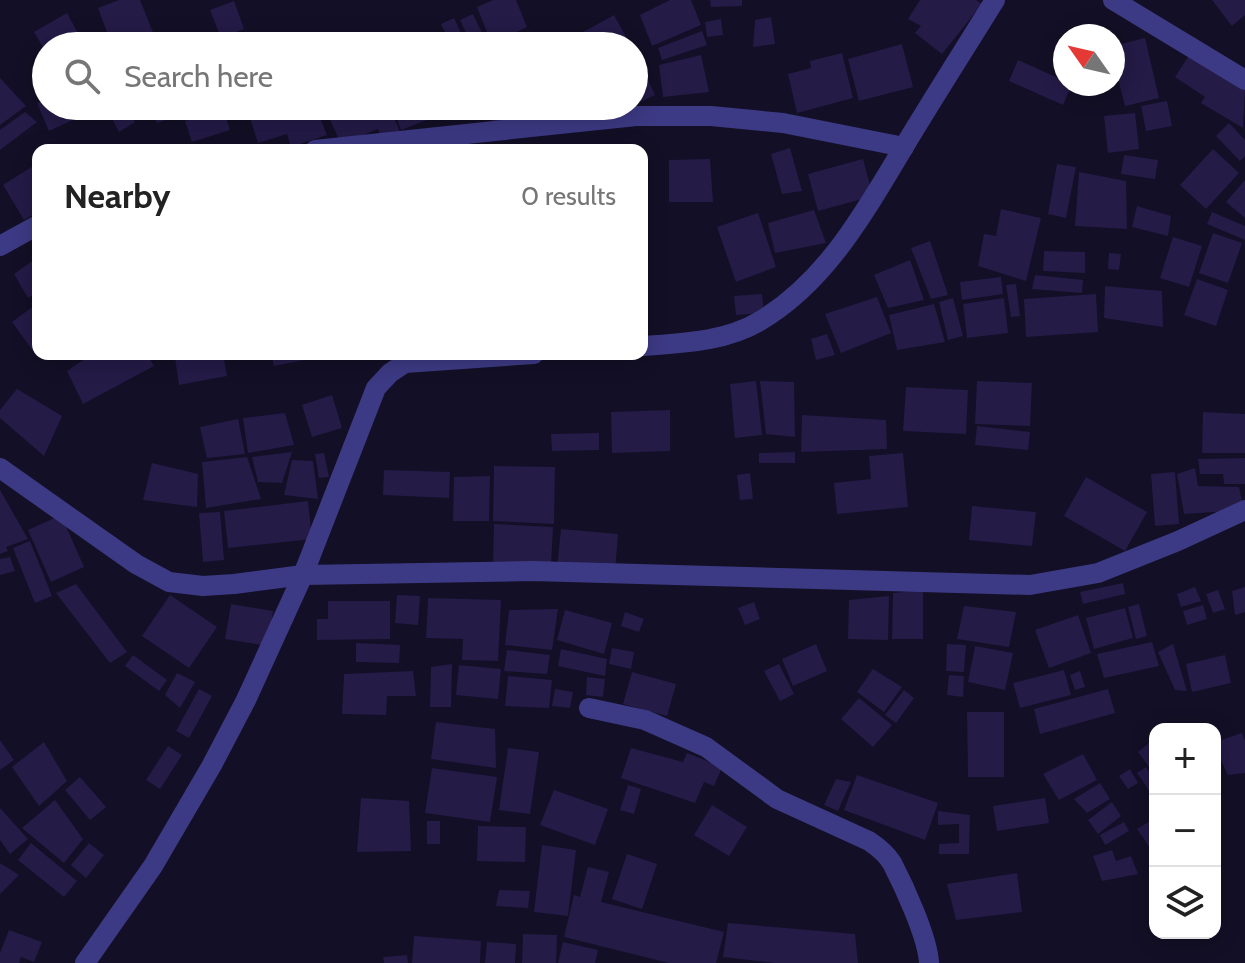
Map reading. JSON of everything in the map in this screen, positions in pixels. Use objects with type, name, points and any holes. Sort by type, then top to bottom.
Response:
[{"type":"street","points":[[648,345],[721,338],[760,321],[799,291],[835,255],[862,217],[995,0]]},
{"type":"street","points":[[1113,0],[1245,80]]},
{"type":"street","points":[[648,116],[711,116],[783,123],[904,147]]},
{"type":"street","points":[[372,144],[598,120]]},
{"type":"street","points":[[0,246],[32,228]]},
{"type":"street","points":[[85,963],[153,866],[246,700],[303,575],[376,388],[405,363],[448,360]]},
{"type":"street","points":[[0,468],[136,564],[169,582],[219,585],[303,575],[532,571],[1030,585],[1098,573],[1245,510]]},
{"type":"street","points":[[589,708],[645,720],[706,747],[777,799],[881,849],[891,861],[926,943],[929,963]]},
{"type":"building","points":[[119,0],[140,0],[153,32],[107,32],[98,8]]},
{"type":"building","points":[[493,0],[516,0],[527,27],[517,32],[487,32],[477,7]]},
{"type":"building","points":[[670,0],[691,0],[701,25],[652,46],[640,15]]},
{"type":"building","points":[[710,0],[742,0],[742,6],[711,7]]},
{"type":"building","points":[[920,0],[976,0],[982,4],[942,54],[915,33],[921,26],[908,19]]},
{"type":"building","points":[[1212,0],[1245,0],[1245,15],[1232,26]]},
{"type":"building","points":[[234,1],[244,29],[219,32],[210,10]]},
{"type":"building","points":[[67,13],[77,32],[34,32]]},
{"type":"building","points":[[473,14],[482,32],[466,32],[460,20]]},
{"type":"building","points":[[614,15],[623,32],[583,32]]},
{"type":"building","points":[[771,17],[775,44],[753,47],[755,20]]},
{"type":"building","points":[[454,18],[460,32],[445,32],[441,24]]},
{"type":"building","points":[[721,19],[723,35],[707,37],[705,22]]},
{"type":"building","points":[[702,31],[707,45],[662,60],[658,48]]},
{"type":"building","points":[[1145,38],[1159,98],[1125,106],[1122,96],[1125,96],[1125,43]]},
{"type":"building","points":[[902,44],[913,87],[859,101],[848,59]]},
{"type":"building","points":[[1192,51],[1245,90],[1243,128],[1201,103],[1205,97],[1175,77]]},
{"type":"building","points":[[842,53],[853,98],[797,113],[788,74],[811,68],[810,61]]},
{"type":"building","points":[[701,55],[709,92],[663,97],[659,65]]},
{"type":"building","points":[[1018,60],[1053,76],[1053,96],[1067,96],[1063,105],[1009,81]]},
{"type":"building","points":[[0,78],[26,106],[0,125]]},
{"type":"building","points":[[648,80],[655,95],[648,98]]},
{"type":"building","points":[[1167,101],[1172,126],[1146,131],[1141,106]]},
{"type":"building","points":[[25,112],[37,122],[0,150],[0,130]]},
{"type":"building","points":[[1135,113],[1139,149],[1108,153],[1104,116]]},
{"type":"building","points":[[44,120],[73,120],[49,131]]},
{"type":"building","points":[[113,120],[134,120],[135,122],[119,132]]},
{"type":"building","points":[[227,120],[230,130],[192,142],[185,121]]},
{"type":"building","points":[[251,120],[321,120],[327,135],[300,144],[290,144],[287,134],[258,143]]},
{"type":"building","points":[[330,120],[395,120],[401,134],[383,141],[378,129],[341,144]]},
{"type":"building","points":[[397,120],[427,120],[401,130]]},
{"type":"building","points":[[492,120],[534,120],[494,126]]},
{"type":"building","points":[[1229,123],[1245,140],[1245,156],[1240,161],[1216,136]]},
{"type":"building","points":[[790,148],[802,191],[782,194],[771,154]]},
{"type":"building","points":[[1213,149],[1239,173],[1206,209],[1180,185]]},
{"type":"building","points":[[1124,155],[1158,160],[1155,179],[1121,174]]},
{"type":"building","points":[[710,159],[713,202],[669,202],[669,160]]},
{"type":"building","points":[[863,159],[873,196],[818,211],[808,174]]},
{"type":"building","points":[[1057,164],[1076,167],[1066,218],[1048,214]]},
{"type":"building","points":[[32,167],[32,215],[24,220],[3,185]]},
{"type":"building","points":[[1079,172],[1126,181],[1127,229],[1075,226]]},
{"type":"building","points":[[1245,180],[1245,218],[1226,202]]},
{"type":"building","points":[[1137,206],[1171,216],[1168,236],[1132,227]]},
{"type":"building","points":[[1001,209],[1041,218],[1026,281],[978,266],[984,234],[996,236]]},
{"type":"building","points":[[814,210],[826,243],[775,253],[768,223]]},
{"type":"building","points":[[1212,212],[1245,226],[1245,240],[1207,224]]},
{"type":"building","points":[[758,213],[776,267],[736,282],[717,227]]},
{"type":"building","points":[[1213,233],[1242,243],[1228,283],[1199,273]]},
{"type":"building","points":[[1173,237],[1202,246],[1189,287],[1160,278]]},
{"type":"building","points":[[930,241],[948,295],[931,299],[911,248]]},
{"type":"building","points":[[1044,251],[1085,252],[1085,273],[1043,271]]},
{"type":"building","points":[[1109,253],[1121,254],[1119,270],[1108,269]]},
{"type":"building","points":[[910,260],[924,300],[888,308],[874,275]]},
{"type":"building","points":[[32,261],[32,295],[28,298],[14,274]]},
{"type":"building","points":[[1035,275],[1083,280],[1082,293],[1032,289]]},
{"type":"building","points":[[1001,277],[1003,294],[962,300],[960,282]]},
{"type":"building","points":[[1197,279],[1228,290],[1216,326],[1184,315]]},
{"type":"building","points":[[1016,284],[1020,316],[1011,317],[1006,285]]},
{"type":"building","points":[[1105,286],[1162,291],[1163,327],[1104,318]]},
{"type":"building","points":[[762,294],[764,313],[736,315],[734,296]]},
{"type":"building","points":[[1096,294],[1098,332],[1026,337],[1024,299]]},
{"type":"building","points":[[877,297],[891,333],[841,353],[825,314]]},
{"type":"building","points":[[953,298],[963,336],[948,340],[939,302]]},
{"type":"building","points":[[1004,298],[1008,333],[967,338],[963,304]]},
{"type":"building","points":[[934,304],[945,342],[897,350],[889,315]]},
{"type":"building","points":[[32,307],[32,350],[12,322]]},
{"type":"building","points":[[827,334],[835,355],[816,360],[811,339]]},
{"type":"building","points":[[83,360],[150,360],[154,366],[83,404],[67,371]]},
{"type":"building","points":[[175,360],[224,360],[227,376],[179,385]]},
{"type":"building","points":[[272,360],[304,360],[274,366]]},
{"type":"building","points":[[756,381],[762,435],[735,438],[730,384]]},
{"type":"building","points":[[760,381],[794,382],[795,437],[766,434]]},
{"type":"building","points":[[977,381],[1032,383],[1030,426],[975,424]]},
{"type":"building","points":[[906,387],[968,390],[966,434],[903,431]]},
{"type":"building","points":[[17,389],[62,416],[44,456],[0,418],[0,410]]},
{"type":"building","points":[[332,395],[342,428],[312,437],[302,405]]},
{"type":"building","points":[[670,410],[670,451],[612,453],[611,412]]},
{"type":"building","points":[[1203,412],[1245,414],[1245,453],[1202,453]]},
{"type":"building","points":[[285,413],[294,445],[248,453],[243,418]]},
{"type":"building","points":[[802,415],[886,420],[887,449],[801,452]]},
{"type":"building","points":[[238,419],[245,454],[207,458],[200,427]]},
{"type":"building","points":[[977,426],[1030,432],[1028,450],[975,445]]},
{"type":"building","points":[[599,433],[599,450],[552,451],[551,434]]},
{"type":"building","points":[[292,452],[282,483],[258,482],[252,457]]},
{"type":"building","points":[[795,452],[795,463],[759,463],[759,453]]},
{"type":"building","points":[[324,453],[329,477],[319,478],[315,454]]},
{"type":"building","points":[[903,453],[908,507],[837,514],[834,483],[871,479],[869,456]]},
{"type":"building","points":[[247,457],[261,499],[206,508],[202,462]]},
{"type":"building","points":[[1245,458],[1245,484],[1224,484],[1223,474],[1200,474],[1198,459]]},
{"type":"building","points":[[292,460],[313,461],[318,499],[284,495]]},
{"type":"building","points":[[152,463],[198,474],[197,507],[143,500]]},
{"type":"building","points":[[494,466],[555,467],[554,524],[493,521]]},
{"type":"building","points":[[1195,468],[1198,486],[1239,487],[1244,510],[1184,514],[1177,474]]},
{"type":"building","points":[[384,470],[450,472],[449,498],[383,495]]},
{"type":"building","points":[[1175,472],[1179,524],[1155,526],[1151,474]]},
{"type":"building","points":[[750,473],[753,499],[740,500],[737,475]]},
{"type":"building","points":[[490,476],[489,521],[453,521],[454,477]]},
{"type":"building","points":[[1086,477],[1147,512],[1125,551],[1064,516]]},
{"type":"building","points":[[0,490],[28,539],[6,547],[8,551],[0,554]]},
{"type":"building","points":[[308,501],[312,539],[228,548],[224,511]]},
{"type":"building","points":[[972,506],[1036,512],[1032,546],[969,540]]},
{"type":"building","points":[[220,512],[224,560],[203,562],[199,513]]},
{"type":"building","points":[[61,515],[84,567],[51,582],[28,530]]},
{"type":"building","points":[[494,524],[553,527],[551,566],[493,563]]},
{"type":"building","points":[[561,529],[618,534],[615,572],[557,568]]},
{"type":"building","points":[[30,541],[52,596],[35,603],[13,548]]},
{"type":"building","points":[[10,557],[15,571],[0,575],[0,559]]},
{"type":"building","points":[[1123,583],[1125,594],[1083,604],[1080,592]]},
{"type":"building","points":[[76,584],[127,652],[110,663],[56,593]]},
{"type":"building","points":[[1195,587],[1201,601],[1181,607],[1177,594]]},
{"type":"building","points":[[1245,587],[1245,612],[1235,615],[1232,591]]},
{"type":"building","points":[[923,590],[923,639],[892,639],[893,593]]},
{"type":"building","points":[[1218,590],[1225,609],[1213,613],[1206,594]]},
{"type":"building","points":[[170,595],[217,627],[189,668],[142,636]]},
{"type":"building","points":[[397,595],[420,596],[418,625],[395,623]]},
{"type":"building","points":[[889,596],[888,640],[848,639],[849,600]]},
{"type":"building","points":[[428,598],[501,600],[498,661],[462,660],[463,639],[426,638]]},
{"type":"building","points":[[328,601],[390,601],[390,639],[317,640],[317,619],[328,619]]},
{"type":"building","points":[[754,602],[760,619],[745,625],[738,608]]},
{"type":"building","points":[[231,604],[273,611],[268,646],[225,639]]},
{"type":"building","points":[[1139,604],[1147,636],[1136,639],[1128,607]]},
{"type":"building","points":[[1203,605],[1207,619],[1187,625],[1183,611]]},
{"type":"building","points":[[964,606],[1016,612],[1009,647],[957,639]]},
{"type":"building","points":[[1125,608],[1133,638],[1094,649],[1086,618]]},
{"type":"building","points":[[558,609],[552,650],[505,645],[509,610]]},
{"type":"building","points":[[565,610],[612,623],[604,654],[557,640]]},
{"type":"building","points":[[625,612],[644,619],[639,632],[621,626]]},
{"type":"building","points":[[1078,615],[1091,653],[1049,668],[1035,630]]},
{"type":"building","points":[[1152,642],[1159,666],[1104,678],[1097,654]]},
{"type":"building","points":[[356,643],[400,645],[399,663],[356,662]]},
{"type":"building","points":[[816,644],[827,671],[793,686],[782,659]]},
{"type":"building","points":[[947,644],[966,645],[964,672],[946,671]]},
{"type":"building","points":[[1173,644],[1187,691],[1175,690],[1158,652]]},
{"type":"building","points":[[975,646],[1013,653],[1005,690],[968,682]]},
{"type":"building","points":[[612,648],[634,652],[631,669],[609,664]]},
{"type":"building","points":[[561,649],[607,659],[605,676],[558,666]]},
{"type":"building","points":[[507,650],[550,655],[547,674],[504,671]]},
{"type":"building","points":[[133,655],[167,680],[159,691],[125,666]]},
{"type":"building","points":[[1225,655],[1231,683],[1192,692],[1186,664]]},
{"type":"building","points":[[452,664],[451,707],[430,707],[431,667]]},
{"type":"building","points":[[779,664],[794,694],[780,701],[764,671]]},
{"type":"building","points":[[459,665],[501,669],[498,699],[456,695]]},
{"type":"building","points":[[873,669],[902,687],[884,712],[857,692]]},
{"type":"building","points":[[1064,670],[1071,695],[1020,708],[1013,683]]},
{"type":"building","points":[[413,671],[416,696],[387,696],[386,715],[342,714],[344,674]]},
{"type":"building","points":[[1080,671],[1085,687],[1075,690],[1070,675]]},
{"type":"building","points":[[632,672],[676,684],[667,716],[623,704]]},
{"type":"building","points":[[177,673],[195,682],[180,708],[165,695]]},
{"type":"building","points":[[949,675],[964,676],[963,697],[947,695]]},
{"type":"building","points":[[508,676],[552,680],[549,708],[505,706]]},
{"type":"building","points":[[587,677],[605,679],[603,697],[586,695]]},
{"type":"building","points":[[199,689],[212,696],[189,738],[176,731]]},
{"type":"building","points":[[555,689],[573,692],[570,708],[552,706]]},
{"type":"building","points":[[1108,689],[1115,713],[1040,734],[1034,709]]},
{"type":"building","points":[[904,690],[914,698],[896,723],[885,715]]},
{"type":"building","points":[[859,698],[892,725],[873,747],[841,719]]},
{"type":"building","points":[[967,712],[1004,712],[1004,777],[968,777]]},
{"type":"building","points":[[436,722],[495,729],[496,768],[431,759]]},
{"type":"building","points":[[1242,733],[1245,773],[1228,775],[1221,760],[1221,740]]},
{"type":"building","points":[[0,740],[14,760],[0,770]]},
{"type":"building","points":[[44,742],[67,781],[39,806],[12,767]]},
{"type":"building","points":[[1149,743],[1149,767],[1138,752]]},
{"type":"building","points":[[168,746],[182,755],[160,789],[146,780]]},
{"type":"building","points":[[508,748],[539,752],[530,814],[499,810]]},
{"type":"building","points":[[631,748],[683,762],[687,753],[722,767],[714,786],[704,782],[695,803],[621,778]]},
{"type":"building","points":[[1083,754],[1097,780],[1059,800],[1043,774]]},
{"type":"building","points":[[1146,767],[1149,771],[1149,790],[1137,773]]},
{"type":"building","points":[[432,768],[497,777],[490,822],[425,813]]},
{"type":"building","points":[[1130,769],[1138,783],[1128,789],[1119,776]]},
{"type":"building","points":[[857,775],[938,803],[925,840],[844,810]]},
{"type":"building","points":[[80,777],[106,807],[90,820],[65,790]]},
{"type":"building","points":[[836,779],[851,782],[838,811],[824,805]]},
{"type":"building","points":[[1100,783],[1110,799],[1087,813],[1074,799]]},
{"type":"building","points":[[628,785],[641,789],[634,814],[620,810]]},
{"type":"building","points":[[554,790],[608,809],[595,845],[540,825]]},
{"type":"building","points":[[361,798],[409,801],[411,851],[357,852]]},
{"type":"building","points":[[1045,798],[1049,823],[997,831],[993,806]]},
{"type":"building","points":[[55,800],[83,839],[64,863],[22,828]]},
{"type":"building","points":[[1112,802],[1121,816],[1098,834],[1088,820]]},
{"type":"building","points":[[712,805],[747,827],[729,856],[694,835]]},
{"type":"building","points":[[0,808],[28,839],[10,854],[0,840]]},
{"type":"building","points":[[938,811],[970,815],[969,854],[939,854],[939,844],[959,843],[959,824],[938,825]]},
{"type":"building","points":[[427,821],[440,821],[440,844],[427,844]]},
{"type":"building","points":[[1124,822],[1129,831],[1105,845],[1100,835]]},
{"type":"building","points":[[1149,822],[1149,846],[1137,829]]},
{"type":"building","points":[[478,826],[526,827],[525,862],[477,861]]},
{"type":"building","points":[[31,843],[77,881],[64,897],[18,860]]},
{"type":"building","points":[[89,843],[104,855],[86,878],[71,865]]},
{"type":"building","points":[[542,845],[576,850],[568,916],[534,912]]},
{"type":"building","points":[[1112,850],[1116,861],[1131,856],[1138,874],[1102,881],[1093,856]]},
{"type":"building","points":[[627,854],[657,864],[642,909],[612,899]]},
{"type":"building","points":[[0,863],[19,875],[0,894]]},
{"type":"building","points":[[588,867],[609,872],[601,902],[724,932],[716,963],[669,963],[564,937],[574,895],[580,897]]},
{"type":"building","points":[[1017,873],[1022,912],[956,920],[947,884]]},
{"type":"building","points":[[499,890],[530,891],[528,908],[496,906]]},
{"type":"building","points":[[728,923],[855,934],[858,963],[776,963],[723,957]]},
{"type":"building","points":[[9,930],[42,942],[34,962],[21,957],[19,963],[0,963],[0,953]]},
{"type":"building","points":[[523,934],[557,935],[556,963],[522,963]]},
{"type":"building","points":[[414,936],[481,941],[480,963],[412,963]]},
{"type":"building","points":[[487,942],[516,944],[515,963],[485,963]]},
{"type":"building","points":[[563,942],[598,950],[595,963],[558,963]]},
{"type":"building","points":[[407,955],[408,963],[384,963],[383,957]]}]
